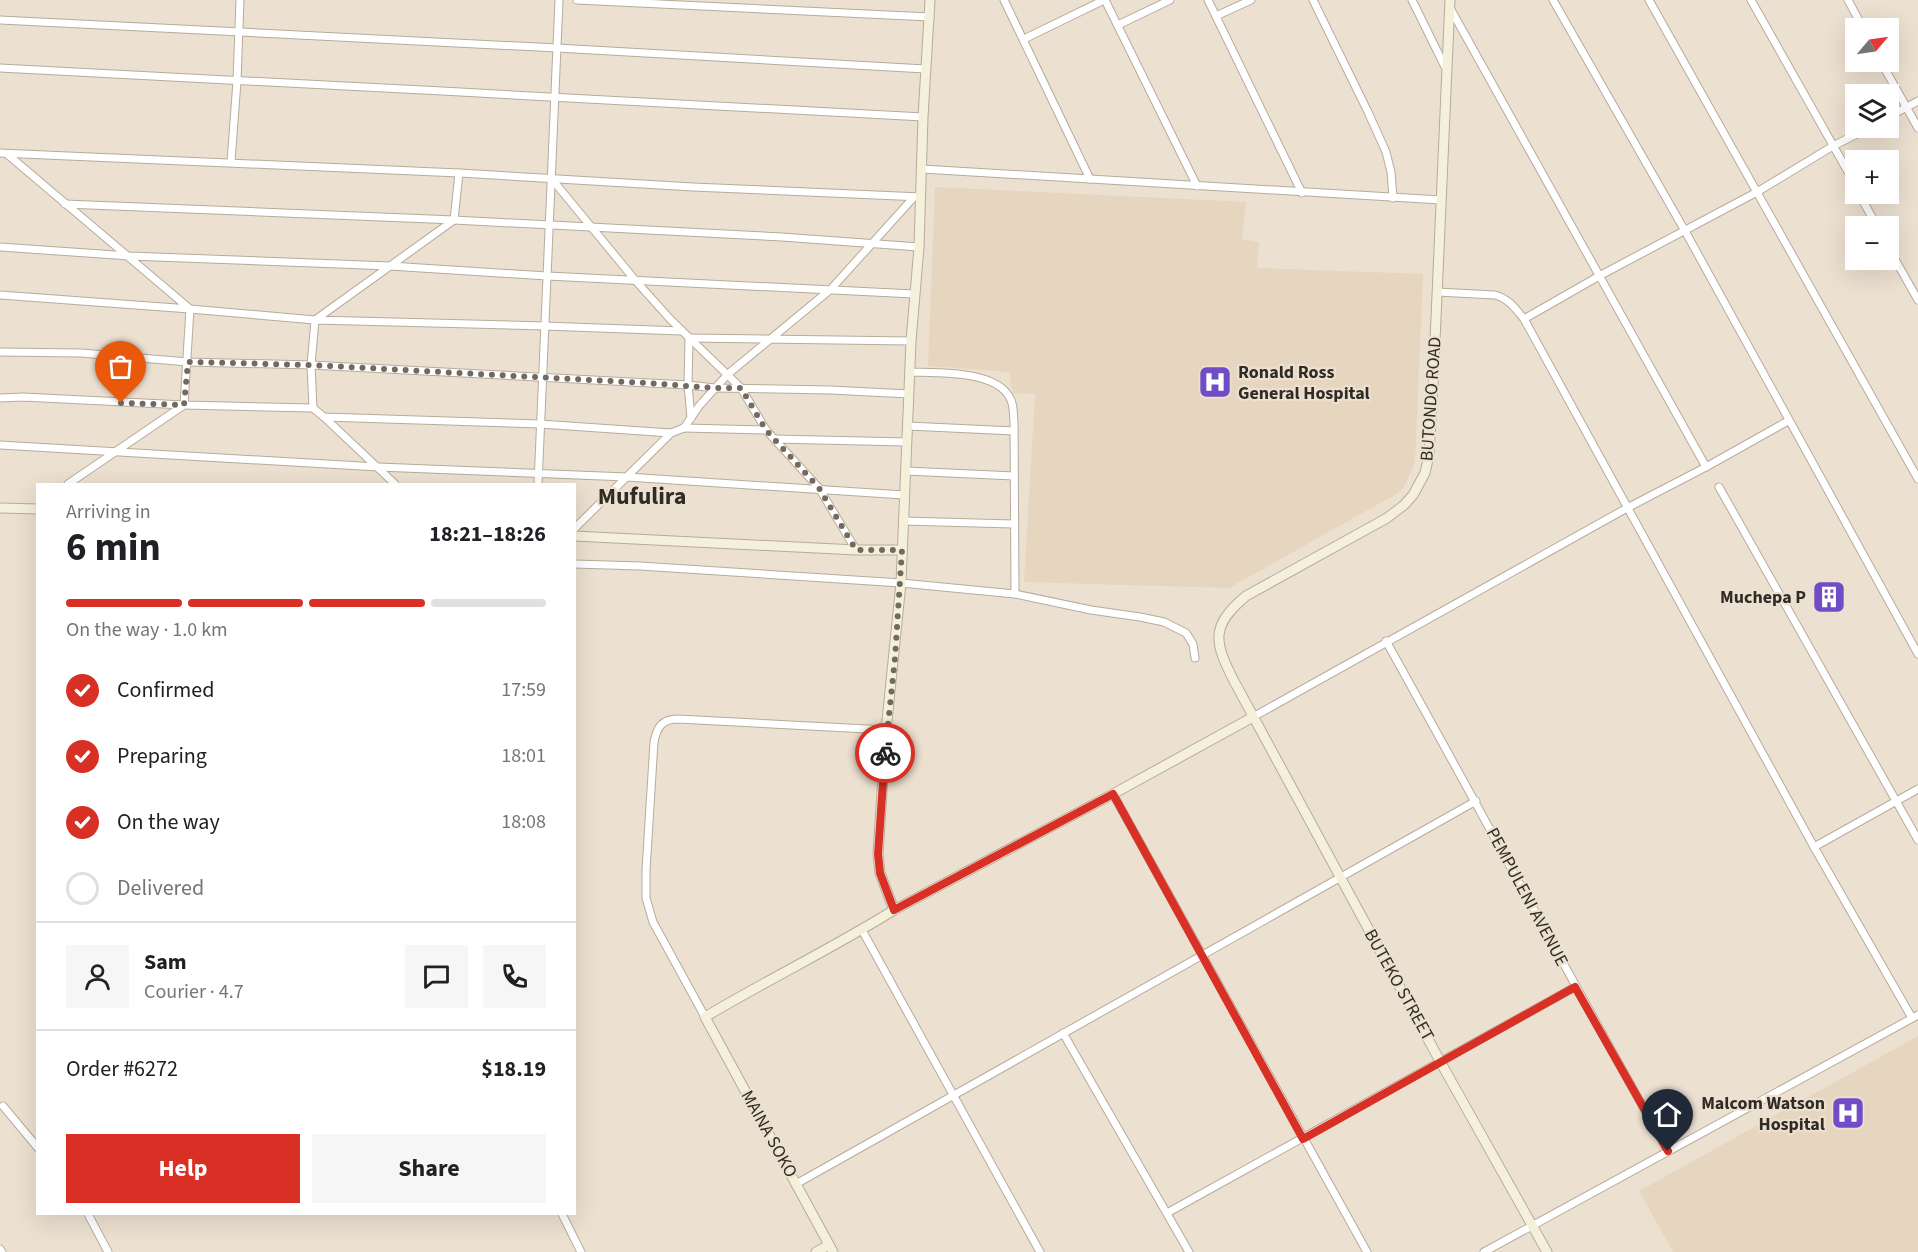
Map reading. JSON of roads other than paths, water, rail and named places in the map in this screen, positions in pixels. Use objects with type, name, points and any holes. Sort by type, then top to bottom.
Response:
[{"type":"street","points":[[231,162],[240,0]]},
{"type":"street","points":[[537,483],[559,0]]},
{"type":"street","points":[[577,0],[930,17]]},
{"type":"street","points":[[894,910],[880,873],[878,854],[886,730],[901,583],[911,341],[919,247],[917,197],[922,169],[930,0]]},
{"type":"street","points":[[1004,0],[1090,178]]},
{"type":"street","points":[[1023,39],[1105,0],[1197,186]]},
{"type":"street","points":[[1118,25],[1170,0]]},
{"type":"street","points":[[1208,0],[1302,193]]},
{"type":"street","points":[[1216,16],[1251,0]]},
{"type":"street","points":[[1313,0],[1386,152],[1391,172],[1393,198]]},
{"type":"street","points":[[1412,0],[1447,71]]},
{"type":"street","points":[[1553,0],[1685,231],[1918,654]]},
{"type":"street","points":[[1649,0],[1918,479]]},
{"type":"street","points":[[1751,0],[1845,167]]},
{"type":"street","points":[[1848,0],[1858,18]]},
{"type":"street","points":[[1450,4],[1706,466]]},
{"type":"street","name":"BUTONDO ROAD","points":[[1253,717],[1220,652],[1218,642],[1222,620],[1230,609],[1246,596],[1387,518],[1413,495],[1425,473],[1429,455],[1450,4]]},
{"type":"street","points":[[0,20],[925,69]]},
{"type":"street","points":[[0,68],[923,117]]},
{"type":"street","points":[[1886,72],[1918,128]]},
{"type":"street","points":[[1899,112],[1918,101]]},
{"type":"street","points":[[1524,319],[1600,275],[1757,192],[1849,138]]},
{"type":"street","points":[[3,153],[231,162],[551,178],[693,188],[917,197]]},
{"type":"street","points":[[3,153],[130,256],[190,309]]},
{"type":"street","points":[[922,169],[1441,200]]},
{"type":"street","points":[[313,408],[311,365],[315,320],[454,220],[459,173]]},
{"type":"street","points":[[551,178],[635,280],[681,331],[741,388],[766,430],[819,488],[856,550]]},
{"type":"street","points":[[684,428],[699,406],[728,374],[831,290],[917,197]]},
{"type":"street","points":[[65,204],[454,220],[782,237],[919,247]]},
{"type":"street","points":[[0,247],[130,256],[390,266],[914,294]]},
{"type":"street","points":[[1899,266],[1918,300]]},
{"type":"street","points":[[1437,292],[1503,298],[1524,319],[1814,847],[1915,1016],[1484,1252]]},
{"type":"street","points":[[0,295],[315,320],[681,331]]},
{"type":"street","points":[[184,405],[190,309]]},
{"type":"street","points":[[688,338],[911,341]]},
{"type":"street","points":[[688,338],[691,418]]},
{"type":"street","points":[[0,352],[81,353],[188,362],[311,365],[715,388],[909,394]]},
{"type":"street","points":[[910,372],[976,376],[988,380],[1008,394],[1011,400],[1014,430],[1014,594]]},
{"type":"street","points":[[0,398],[313,408],[394,483]]},
{"type":"street","points":[[69,483],[184,405]]},
{"type":"street","points":[[324,417],[540,424],[671,433]]},
{"type":"street","points":[[886,730],[678,719],[660,724],[654,742],[646,898],[653,922],[705,1017],[894,910],[1113,794],[1386,641],[1788,421]]},
{"type":"street","points":[[908,426],[1014,430]]},
{"type":"street","points":[[576,527],[671,433],[684,428],[766,430]]},
{"type":"street","points":[[775,439],[906,442]]},
{"type":"street","points":[[0,445],[378,467],[627,477],[904,495]]},
{"type":"street","points":[[906,471],[1014,476]]},
{"type":"street","points":[[1719,487],[1918,840]]},
{"type":"street","points":[[0,508],[36,508]]},
{"type":"street","points":[[903,521],[1013,524]]},
{"type":"street","points":[[576,536],[856,550],[902,550]]},
{"type":"street","points":[[576,564],[901,583],[1014,594],[1164,622],[1186,633],[1193,644],[1195,658]]},
{"type":"street","name":"PEMPULENI AVENUE","points":[[1386,641],[1476,801],[1575,987],[1668,1151]]},
{"type":"street","name":"BUTEKO STREET","points":[[1253,717],[1441,1063],[1548,1252]]},
{"type":"street","points":[[1814,847],[1918,789]]},
{"type":"street","points":[[1113,794],[1367,1252]]},
{"type":"street","points":[[796,1184],[1476,801]]},
{"type":"street","points":[[862,930],[1040,1252]]},
{"type":"street","points":[[1167,1213],[1575,987]]},
{"type":"street","name":"MAINA SOKO","points":[[705,1017],[831,1249]]},
{"type":"street","points":[[1063,1034],[1189,1252]]},
{"type":"street","points":[[3,1106],[36,1146]]},
{"type":"street","points":[[89,1215],[108,1252]]},
{"type":"street","points":[[562,1215],[581,1252]]},
{"type":"street","points":[[816,1252],[831,1249]]},
{"type":"place","name":"Ronald Ross General Hospital","points":[[1215,382]]},
{"type":"place","name":"Muchepa P","points":[[1829,597]]},
{"type":"place","name":"Malcom Watson Hospital","points":[[1848,1113]]},
{"type":"district","name":"Mufulira","points":[[642,496]]}]
